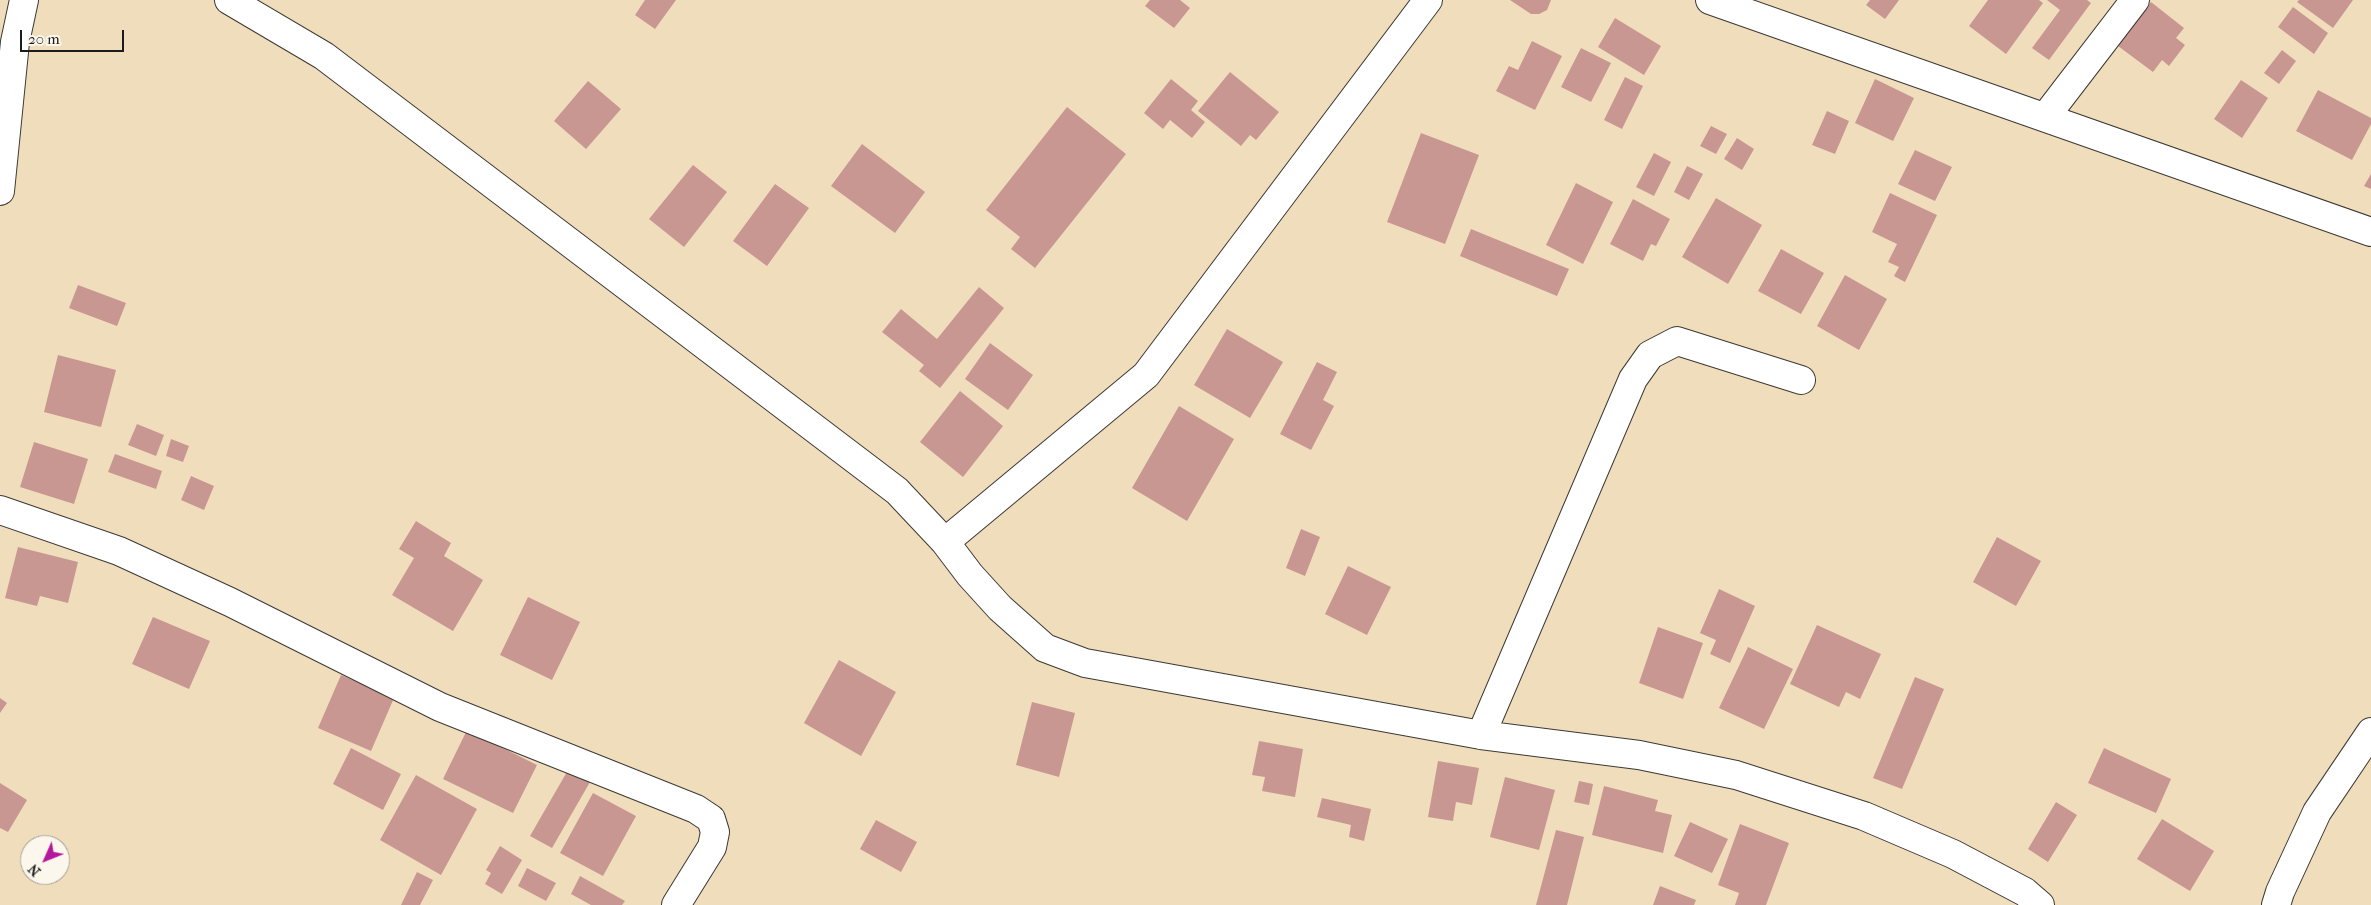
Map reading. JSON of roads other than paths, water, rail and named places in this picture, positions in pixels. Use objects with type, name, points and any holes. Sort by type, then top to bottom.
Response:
[{"type":"street","points":[[229,0],[324,56],[897,491],[945,542],[970,575],[1000,608],[1045,648],[1085,663],[1481,735],[1639,755],[1736,775],[1864,816],[1953,854],[2025,892],[2040,905]]},
{"type":"street","points":[[945,542],[1146,375],[1428,0]]},
{"type":"street","points":[[1710,0],[2046,116],[2371,232]]},
{"type":"street","points":[[2046,116],[2135,0]]},
{"type":"street","points":[[0,191],[15,42],[26,6]]},
{"type":"street","points":[[1481,735],[1633,379],[1650,355],[1677,341],[1801,380]]},
{"type":"street","points":[[0,510],[118,551],[230,602],[440,707],[696,809],[711,819],[715,832],[712,847],[676,905]]},
{"type":"street","points":[[2276,905],[2280,892],[2317,812],[2371,732]]}]
